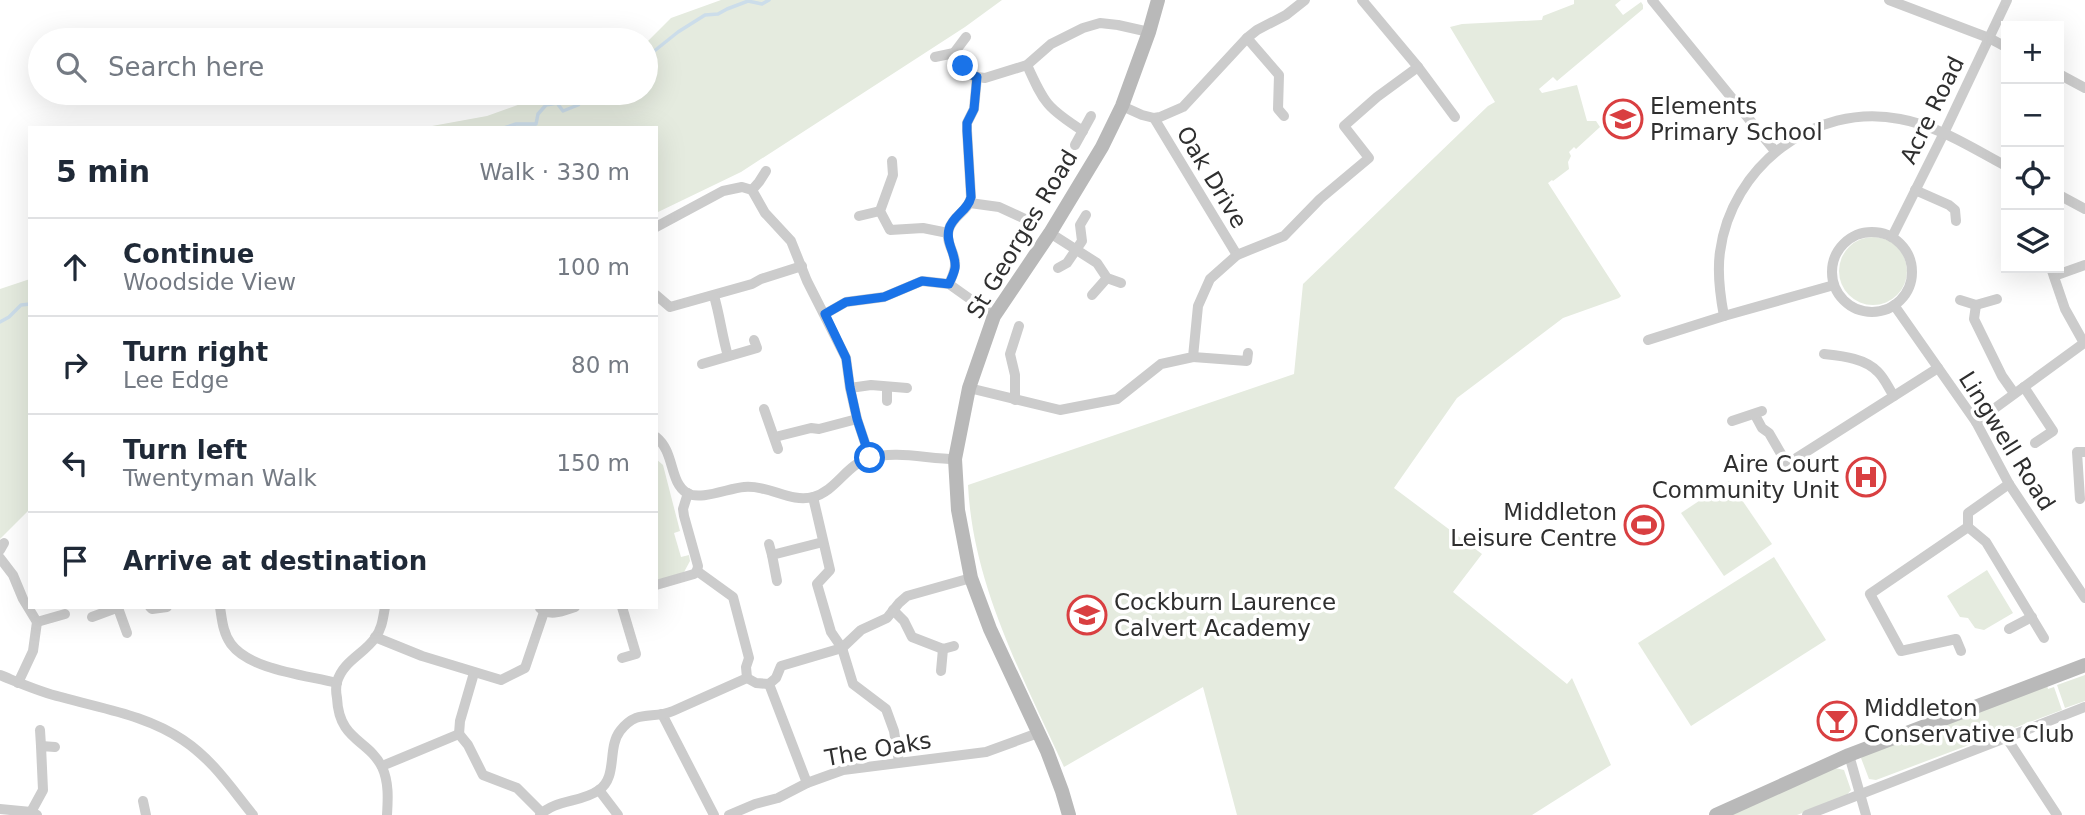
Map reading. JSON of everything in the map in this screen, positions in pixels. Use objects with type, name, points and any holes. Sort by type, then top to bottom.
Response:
[{"type":"street","name":"St Georges Road","points":[[1069,815],[1062,791],[990,629],[971,578],[958,510],[956,459],[969,388],[994,316],[1050,233],[1102,147],[1122,106],[1158,0]]},
{"type":"street","points":[[1122,106],[1154,118],[1183,107],[1247,38],[1286,15],[1305,0]]},
{"type":"street","points":[[1362,0],[1418,67],[1455,117]]},
{"type":"street","points":[[1652,0],[1774,151]]},
{"type":"street","points":[[1889,0],[2001,44]]},
{"type":"street","name":"Acre Road","points":[[1892,237],[2007,0]]},
{"type":"street","points":[[954,53],[970,74],[985,78],[1027,65],[1051,44],[1083,28],[1100,23],[1149,32]]},
{"type":"street","points":[[935,57],[954,53],[967,37]]},
{"type":"street","points":[[1247,38],[1279,75],[1278,109],[1284,116]]},
{"type":"street","points":[[1027,65],[1048,105],[1083,131]]},
{"type":"street","points":[[1194,357],[1198,306],[1210,279],[1237,255],[1284,236],[1320,199],[1369,158],[1344,126],[1377,97],[1418,67]]},
{"type":"street","points":[[2064,77],[2082,86],[2085,73]]},
{"type":"street","points":[[949,284],[956,266],[948,233],[951,223],[970,203],[967,123],[974,109],[977,77]]},
{"type":"street","points":[[1075,145],[1091,116]]},
{"type":"street","points":[[1724,316],[1720,293],[1719,254],[1734,207],[1748,181],[1774,151],[1798,136],[1836,121],[1878,116],[1899,118],[1944,132],[2001,163]]},
{"type":"street","name":"Oak Drive","points":[[1154,118],[1237,255]]},
{"type":"street","points":[[892,161],[893,175],[880,211],[890,230],[923,228],[948,233]]},
{"type":"street","points":[[752,190],[766,170]]},
{"type":"street","points":[[658,227],[723,191],[742,187],[752,190],[765,213],[791,241],[807,281],[846,358],[857,419],[870,458]]},
{"type":"street","points":[[1915,190],[1949,205],[1955,210],[1956,221]]},
{"type":"street","points":[[2064,198],[2085,209]]},
{"type":"street","points":[[970,203],[999,207],[1025,219]]},
{"type":"street","points":[[859,216],[880,211]]},
{"type":"street","points":[[1058,268],[1067,263],[1082,241],[1080,225],[1086,215]]},
{"type":"street","points":[[1871,232],[1892,237],[1908,255],[1912,278],[1907,291],[1894,305],[1882,311],[1858,310],[1843,299],[1834,285],[1834,261],[1845,243],[1857,235],[1871,232]]},
{"type":"street","points":[[1050,233],[1097,263],[1107,278],[1121,283]]},
{"type":"street","points":[[2064,269],[2085,265]]},
{"type":"street","points":[[658,297],[670,307],[714,296],[802,266]]},
{"type":"street","points":[[1976,422],[2084,343],[2065,309],[2052,273]]},
{"type":"street","points":[[1092,296],[1107,278]]},
{"type":"street","points":[[825,314],[846,302],[884,297],[922,281],[949,284],[994,316]]},
{"type":"street","points":[[1648,340],[1834,285]]},
{"type":"street","points":[[714,296],[722,321],[721,333],[727,356]]},
{"type":"street","points":[[1960,300],[1976,305],[1997,299]]},
{"type":"street","name":"Lingwell Road","points":[[1894,305],[1976,422],[2009,484],[2084,594]]},
{"type":"street","points":[[1976,305],[1975,319],[2002,376],[2019,390],[2053,431],[2035,443]]},
{"type":"street","points":[[1014,400],[1015,375],[1010,354],[1019,326]]},
{"type":"street","points":[[702,364],[757,348],[754,340]]},
{"type":"street","points":[[969,388],[1059,410],[1117,399],[1161,364],[1194,357],[1247,362],[1248,354]]},
{"type":"street","points":[[1824,354],[1848,357],[1868,364],[1878,372],[1894,396]]},
{"type":"street","points":[[1732,421],[1759,413],[1762,428],[1769,433],[1787,464],[1938,368]]},
{"type":"street","points":[[850,387],[871,385],[907,388]]},
{"type":"street","points":[[887,387],[887,401]]},
{"type":"street","points":[[764,408],[778,449]]},
{"type":"street","points":[[775,437],[857,419]]},
{"type":"street","points":[[658,440],[666,447],[680,487],[688,493],[700,496],[743,487],[758,487],[802,499],[824,493],[858,462],[870,458],[884,455],[956,459]]},
{"type":"street","points":[[2080,499],[2077,452],[2085,452]]},
{"type":"street","points":[[1968,527],[1968,513],[2009,484]]},
{"type":"street","points":[[658,584],[694,575],[697,571],[683,509],[688,493]]},
{"type":"street","points":[[813,497],[830,570],[817,584],[831,632],[842,648],[853,684],[886,709],[894,731],[899,762]]},
{"type":"street","points":[[1968,527],[1986,542],[2044,638]]},
{"type":"street","points":[[1961,651],[1956,639],[1901,651],[1870,594],[1968,527]]},
{"type":"street","points":[[772,555],[823,542]]},
{"type":"street","points":[[769,544],[778,581]]},
{"type":"street","points":[[0,558],[13,575],[28,607]]},
{"type":"street","points":[[697,571],[733,597],[749,658],[747,678]]},
{"type":"street","points":[[747,678],[756,684],[769,684],[776,678],[781,666],[842,648],[861,630],[887,618],[907,596],[971,578]]},
{"type":"street","points":[[18,682],[33,651],[37,622],[29,609]]},
{"type":"street","points":[[92,617],[115,609]]},
{"type":"street","points":[[118,609],[127,633]]},
{"type":"street","points":[[220,609],[226,635],[231,645],[241,654],[268,667],[337,683]]},
{"type":"street","points":[[385,609],[382,625],[375,638],[345,667],[337,683],[337,708],[346,729],[382,766],[388,788],[387,815]]},
{"type":"street","points":[[375,638],[422,656],[501,680],[525,668],[542,609],[553,613],[568,609]]},
{"type":"street","points":[[622,658],[636,654],[623,609]]},
{"type":"street","points":[[893,610],[905,621],[912,637],[943,649],[954,646]]},
{"type":"street","points":[[37,622],[65,614]]},
{"type":"street","points":[[2009,628],[2032,617]]},
{"type":"street","points":[[941,671],[943,649]]},
{"type":"street","points":[[1716,815],[1849,755],[2085,665]]},
{"type":"street","points":[[474,673],[459,734],[468,745],[483,775],[517,788],[541,814],[560,803],[599,790],[605,784],[615,739],[626,724],[644,715],[662,714],[747,678]]},
{"type":"street","points":[[0,675],[60,697],[137,717],[184,740],[224,777],[253,815]]},
{"type":"street","points":[[769,684],[807,782]]},
{"type":"street","points":[[1807,815],[2085,707]]},
{"type":"street","points":[[662,714],[714,815]]},
{"type":"street","points":[[0,809],[34,814],[43,790],[40,730]]},
{"type":"street","name":"The Oaks","points":[[729,815],[778,798],[807,782],[843,770],[986,752],[1038,733]]},
{"type":"street","points":[[382,766],[459,734]]},
{"type":"street","points":[[2006,737],[2057,815]]},
{"type":"street","points":[[41,747],[55,747]]},
{"type":"street","points":[[1849,755],[1866,815]]},
{"type":"street","points":[[599,790],[618,815]]},
{"type":"street","points":[[143,801],[145,815]]},
{"type":"shaded area","points":[[721,0],[1002,0],[965,27],[741,172],[658,212],[658,126],[432,126],[487,116],[518,105],[658,105],[658,31],[671,18]]},
{"type":"shaded area","points":[[1574,0],[1621,0],[1615,5],[1623,15],[1641,2],[1643,5],[1643,9],[1557,81],[1553,77],[1539,89],[1542,93],[1577,85],[1587,121],[1596,121],[1600,127],[1569,152],[1569,169],[1548,183],[1621,296],[1563,318],[1457,398],[1394,488],[1482,554],[1453,592],[1567,684],[1572,678],[1611,765],[1532,815],[1237,815],[1203,687],[1064,767],[1017,665],[990,595],[979,559],[968,485],[1294,374],[1303,284],[1495,102],[1450,27],[1542,20],[1543,16],[1574,4]]},
{"type":"shaded area","points":[[1873,237],[1886,240],[1897,247],[1904,258],[1907,271],[1904,284],[1897,295],[1886,302],[1873,305],[1860,302],[1849,295],[1842,284],[1839,271],[1842,258],[1849,247],[1860,240]]},
{"type":"shaded area","points":[[28,280],[28,511],[0,539],[0,289]]},
{"type":"shaded area","points":[[658,461],[663,465],[680,531],[674,533],[681,557],[689,555],[690,561],[683,574],[658,580]]},
{"type":"shaded area","points":[[1729,481],[1772,544],[1724,576],[1681,513]]},
{"type":"shaded area","points":[[1774,557],[1826,640],[1691,726],[1638,643]]},
{"type":"shaded area","points":[[1987,570],[2013,613],[1984,630],[1975,628],[1968,618],[1960,617],[1947,596]]},
{"type":"shaded area","points":[[2085,675],[2085,701],[2065,708],[2057,685]]},
{"type":"shaded area","points":[[2047,685],[2048,689],[2054,687],[2062,710],[1876,780],[1869,779],[1861,758],[1865,754]]},
{"type":"shaded area","points":[[1835,768],[1844,770],[1851,790],[1846,796],[1797,815],[1731,815]]},
{"type":"waterway","points":[[658,48],[705,15],[718,14],[748,1],[762,4],[769,0]]},
{"type":"waterway","points":[[510,126],[536,124],[538,114],[546,105]]},
{"type":"waterway","points":[[558,105],[563,111],[578,105]]},
{"type":"waterway","points":[[0,322],[21,305],[28,304]]},
{"type":"place","name":"Elements Primary School","points":[[1623,119]]},
{"type":"place","name":"Aire Court Community Unit","points":[[1866,477]]},
{"type":"place","name":"Middleton Leisure Centre","points":[[1644,525]]},
{"type":"place","name":"Cockburn Laurence Calvert Academy","points":[[1087,615]]},
{"type":"place","name":"Middleton Conservative Club","points":[[1837,721]]},
{"type":"route","points":[[870,458],[857,419],[846,358],[825,314],[846,302],[884,297],[922,281],[949,284],[956,266],[948,233],[951,223],[970,203],[971,197],[967,123],[974,109],[977,77],[963,66]]}]
